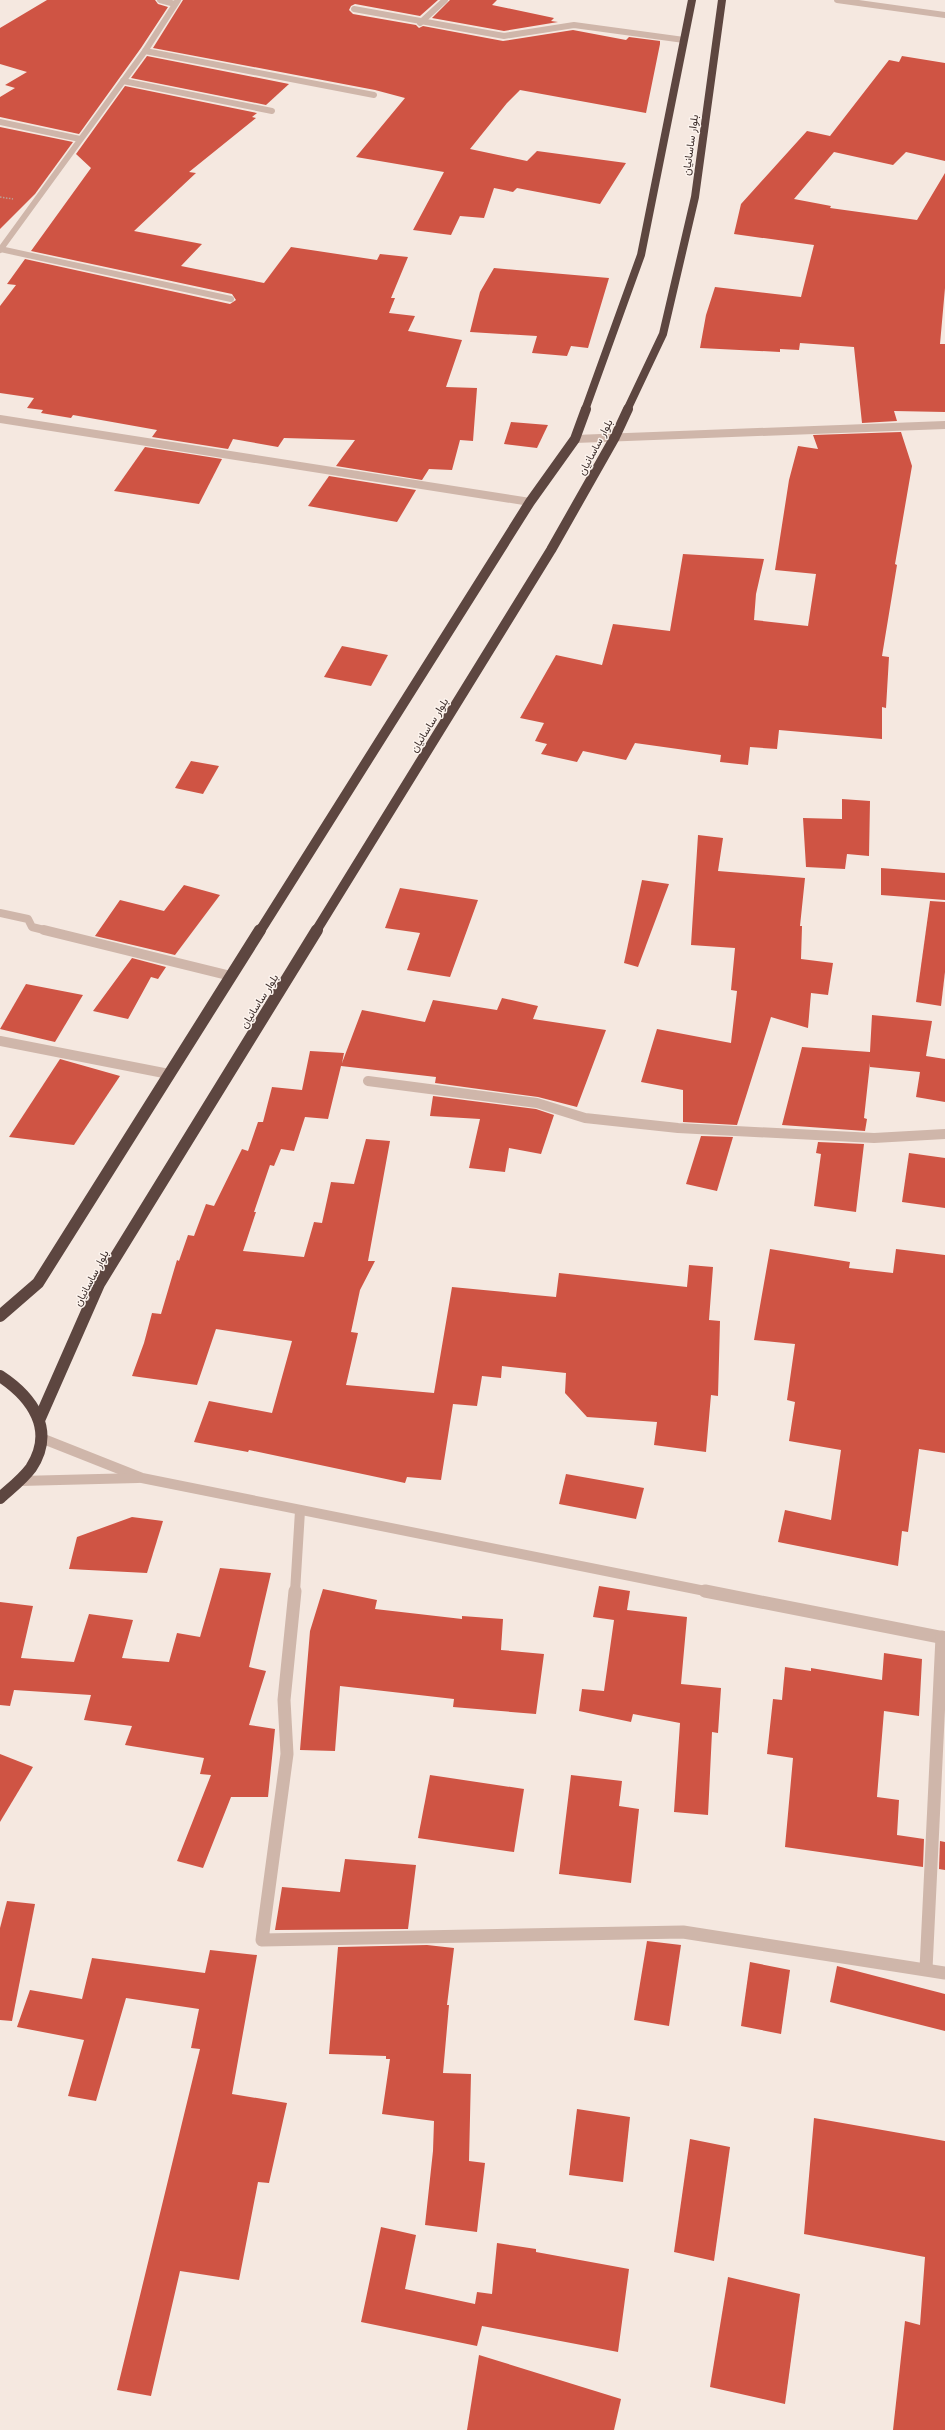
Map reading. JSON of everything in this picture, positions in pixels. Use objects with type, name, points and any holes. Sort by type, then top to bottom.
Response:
[{"type":"highway","name":"بلوار ساسانیان","points":[[0,1316],[38,1283],[530,502],[575,439],[641,255],[692,0]]},
{"type":"highway","name":"بلوار ساسانیان","points":[[40,1418],[99,1284],[551,550],[615,437],[663,334],[695,197],[722,0]]},
{"type":"highway","points":[[0,1376],[16,1385],[31,1400],[40,1418],[41,1438],[35,1459],[20,1482],[0,1498]]},
{"type":"street","points":[[160,0],[176,2],[145,51],[0,249],[231,299]]},
{"type":"street","points":[[420,22],[445,0]]},
{"type":"street","points":[[837,0],[945,16]]},
{"type":"street","points":[[354,9],[504,36],[538,32],[574,25],[684,40]]},
{"type":"street","points":[[145,51],[374,96]]},
{"type":"street","points":[[123,81],[272,111]]},
{"type":"street","points":[[0,122],[80,139]]},
{"type":"street","points":[[0,419],[530,502]]},
{"type":"street","points":[[575,439],[945,425]]},
{"type":"street","points":[[0,913],[28,919],[32,927],[231,976]]},
{"type":"street","points":[[0,1041],[169,1074]]},
{"type":"street","points":[[368,1081],[537,1103],[586,1118],[678,1128],[874,1138],[945,1134]]},
{"type":"street","points":[[41,1438],[142,1478],[300,1511],[943,1638],[926,1969]]},
{"type":"street","points":[[20,1482],[142,1478]]},
{"type":"street","points":[[300,1511],[293,1616],[284,1700],[287,1754],[262,1940],[683,1932],[945,1973]]},
{"type":"building","points":[[47,0],[155,0],[158,4],[168,7],[141,48],[79,134],[0,117],[0,97],[15,88],[5,85],[27,72],[0,64],[0,28]]},
{"type":"building","points":[[183,0],[438,0],[420,16],[355,4],[351,6],[349,10],[353,14],[416,25],[419,28],[423,26],[503,41],[573,30],[626,40],[629,37],[660,41],[660,44],[646,113],[520,90],[507,103],[470,149],[527,161],[537,151],[626,163],[600,204],[517,188],[513,192],[494,188],[484,218],[460,216],[451,235],[413,230],[444,172],[356,157],[405,98],[375,90],[153,48]]},
{"type":"building","points":[[450,0],[497,0],[492,5],[554,18],[551,21],[558,22],[504,31],[432,18]]},
{"type":"building","points":[[147,56],[289,84],[266,105],[131,78]]},
{"type":"building","points":[[902,56],[945,63],[945,161],[906,152],[893,165],[834,152],[794,199],[831,206],[830,208],[917,220],[945,173],[945,288],[940,344],[945,344],[945,412],[894,411],[897,421],[862,423],[854,347],[800,343],[799,350],[780,349],[780,352],[700,348],[706,315],[715,287],[801,297],[814,245],[734,234],[741,204],[807,131],[830,136],[889,60],[899,62]]},
{"type":"building","points":[[125,86],[257,113],[252,117],[256,118],[189,172],[196,173],[134,231],[202,244],[181,266],[264,283],[291,247],[377,260],[380,254],[408,257],[391,298],[395,298],[389,313],[415,316],[408,331],[462,340],[446,387],[477,388],[473,441],[460,440],[452,470],[429,469],[422,480],[336,466],[355,440],[284,438],[278,447],[233,439],[228,449],[152,437],[157,430],[73,415],[71,418],[41,413],[43,410],[27,408],[34,398],[0,393],[0,306],[16,285],[7,284],[25,259],[230,304],[236,300],[232,294],[31,251],[91,168],[76,154]]},
{"type":"building","points":[[0,127],[73,142],[35,194],[0,229]]},
{"type":"building","points":[[494,268],[609,278],[588,348],[571,346],[567,356],[532,353],[537,336],[470,332],[480,292]]},
{"type":"building","points":[[511,422],[548,425],[537,448],[504,444]]},
{"type":"building","points":[[901,432],[912,466],[895,564],[897,565],[882,656],[889,657],[886,708],[882,707],[882,739],[779,730],[777,749],[750,747],[748,765],[720,762],[721,755],[635,743],[626,760],[583,751],[577,762],[541,754],[547,744],[535,741],[544,723],[520,718],[556,655],[602,665],[613,624],[670,631],[683,554],[764,559],[756,594],[754,620],[808,626],[816,574],[775,570],[789,480],[798,446],[818,449],[813,435]]},
{"type":"building","points":[[145,447],[222,459],[199,504],[114,491]]},
{"type":"building","points":[[329,476],[416,490],[397,522],[308,506]]},
{"type":"building","points":[[342,646],[388,655],[371,686],[324,677]]},
{"type":"building","points":[[191,761],[219,766],[203,794],[175,788]]},
{"type":"building","points":[[842,799],[870,801],[869,856],[847,854],[845,869],[806,867],[803,818],[842,819]]},
{"type":"building","points":[[698,835],[723,838],[718,871],[805,878],[800,926],[802,926],[801,959],[833,963],[828,995],[811,993],[808,1028],[771,1017],[737,1125],[683,1122],[683,1090],[641,1082],[657,1029],[731,1043],[737,991],[731,990],[735,948],[691,945]]},
{"type":"building","points":[[881,868],[945,873],[945,900],[881,895]]},
{"type":"building","points":[[642,880],[669,884],[638,967],[624,963]]},
{"type":"building","points":[[184,885],[220,895],[175,955],[95,936],[120,900],[164,911]]},
{"type":"building","points":[[400,888],[478,900],[450,977],[407,970],[420,933],[385,928]]},
{"type":"building","points":[[930,901],[945,902],[945,972],[941,1006],[916,1002]]},
{"type":"building","points":[[132,958],[166,967],[158,979],[151,977],[128,1019],[93,1011]]},
{"type":"building","points":[[26,984],[83,995],[55,1042],[0,1029]]},
{"type":"building","points":[[502,998],[538,1006],[533,1019],[606,1030],[577,1107],[538,1097],[435,1083],[436,1077],[341,1066],[328,1119],[305,1117],[294,1151],[281,1149],[274,1166],[270,1165],[243,1251],[304,1257],[314,1222],[322,1223],[331,1182],[354,1184],[366,1139],[390,1141],[368,1261],[375,1261],[360,1290],[351,1332],[358,1333],[346,1385],[434,1393],[452,1287],[556,1297],[559,1273],[687,1287],[689,1265],[713,1267],[709,1320],[720,1321],[718,1396],[711,1395],[706,1452],[654,1445],[657,1422],[587,1417],[565,1393],[566,1373],[502,1366],[501,1378],[482,1376],[477,1406],[453,1404],[441,1480],[407,1477],[405,1483],[249,1450],[248,1452],[194,1442],[209,1401],[272,1413],[292,1341],[216,1329],[197,1385],[132,1376],[144,1343],[152,1313],[161,1314],[177,1260],[179,1261],[188,1235],[194,1236],[206,1204],[214,1206],[242,1149],[248,1151],[258,1122],[263,1122],[272,1087],[302,1090],[310,1051],[344,1053],[342,1063],[362,1010],[425,1022],[433,1000],[497,1010]]},
{"type":"building","points":[[872,1015],[932,1021],[926,1056],[945,1059],[945,1102],[916,1097],[920,1072],[870,1067],[870,1063],[864,1118],[867,1119],[865,1131],[782,1125],[802,1047],[870,1052]]},
{"type":"building","points":[[60,1059],[120,1076],[74,1145],[9,1137]]},
{"type":"building","points":[[433,1096],[536,1109],[554,1115],[541,1154],[509,1148],[505,1172],[469,1168],[480,1119],[430,1116]]},
{"type":"building","points":[[701,1136],[733,1137],[717,1191],[686,1184]]},
{"type":"building","points":[[818,1142],[864,1144],[856,1212],[814,1206],[821,1154],[816,1153]]},
{"type":"building","points":[[909,1153],[945,1158],[945,1208],[902,1202]]},
{"type":"building","points":[[770,1249],[850,1262],[849,1268],[893,1273],[896,1249],[945,1255],[945,1453],[919,1449],[908,1532],[902,1531],[898,1566],[778,1542],[785,1510],[831,1520],[841,1450],[789,1441],[795,1402],[787,1400],[795,1344],[754,1340]]},
{"type":"building","points":[[566,1474],[644,1488],[636,1519],[559,1504]]},
{"type":"building","points":[[132,1517],[163,1521],[147,1573],[69,1569],[77,1537]]},
{"type":"building","points":[[220,1568],[271,1573],[249,1667],[266,1671],[249,1725],[275,1729],[268,1797],[231,1797],[203,1868],[177,1861],[211,1775],[200,1774],[204,1758],[125,1745],[132,1726],[84,1720],[91,1695],[14,1690],[10,1706],[0,1705],[0,1602],[33,1606],[21,1658],[74,1662],[89,1614],[133,1620],[122,1658],[169,1662],[177,1633],[200,1637]]},
{"type":"building","points":[[599,1586],[630,1591],[627,1610],[687,1617],[681,1684],[721,1688],[718,1733],[712,1732],[708,1815],[674,1812],[680,1723],[633,1714],[631,1722],[579,1711],[582,1689],[604,1691],[614,1620],[593,1617]]},
{"type":"building","points":[[323,1589],[377,1600],[375,1609],[462,1619],[462,1616],[503,1619],[501,1650],[544,1654],[536,1714],[453,1707],[454,1699],[340,1686],[335,1751],[300,1750],[310,1631]]},
{"type":"building","points":[[884,1653],[922,1659],[919,1716],[884,1711],[877,1797],[899,1800],[897,1835],[924,1839],[923,1867],[785,1847],[793,1758],[767,1754],[773,1699],[782,1700],[785,1667],[811,1671],[811,1668],[882,1680]]},
{"type":"building","points":[[0,1754],[33,1767],[0,1822]]},
{"type":"building","points":[[430,1775],[524,1789],[514,1852],[418,1838]]},
{"type":"building","points":[[571,1775],[622,1781],[619,1806],[639,1809],[631,1883],[559,1874]]},
{"type":"building","points":[[940,1841],[945,1842],[945,1870],[939,1869]]},
{"type":"building","points":[[345,1859],[416,1865],[408,1929],[275,1930],[282,1887],[340,1892]]},
{"type":"building","points":[[7,1901],[35,1904],[12,2021],[0,2020],[0,1928]]},
{"type":"building","points":[[647,1941],[681,1945],[669,2026],[634,2020]]},
{"type":"building","points":[[427,1945],[454,1948],[447,2005],[449,2005],[443,2073],[471,2074],[469,2161],[485,2163],[477,2232],[425,2225],[433,2151],[434,2121],[382,2114],[390,2059],[386,2059],[386,2056],[329,2054],[338,1947]]},
{"type":"building","points":[[210,1950],[257,1955],[232,2094],[287,2103],[269,2183],[258,2182],[239,2280],[180,2271],[151,2396],[117,2390],[200,2049],[191,2048],[199,2009],[126,1998],[96,2101],[68,2096],[84,2040],[17,2027],[30,1990],[82,1999],[92,1958],[205,1973]]},
{"type":"building","points":[[750,1962],[790,1970],[781,2034],[741,2026]]},
{"type":"building","points":[[837,1966],[945,1994],[945,2031],[830,2002]]},
{"type":"building","points":[[577,2109],[630,2117],[623,2182],[569,2175]]},
{"type":"building","points":[[814,2118],[945,2141],[945,2430],[893,2430],[905,2321],[920,2325],[925,2257],[804,2234]]},
{"type":"building","points":[[690,2139],[730,2147],[714,2261],[674,2252]]},
{"type":"building","points":[[381,2227],[416,2235],[405,2289],[475,2304],[477,2292],[492,2294],[497,2243],[536,2249],[536,2252],[629,2269],[618,2352],[482,2326],[477,2346],[361,2322]]},
{"type":"building","points":[[728,2277],[800,2294],[785,2404],[710,2387]]},
{"type":"building","points":[[479,2355],[621,2399],[614,2430],[467,2430]]}]
